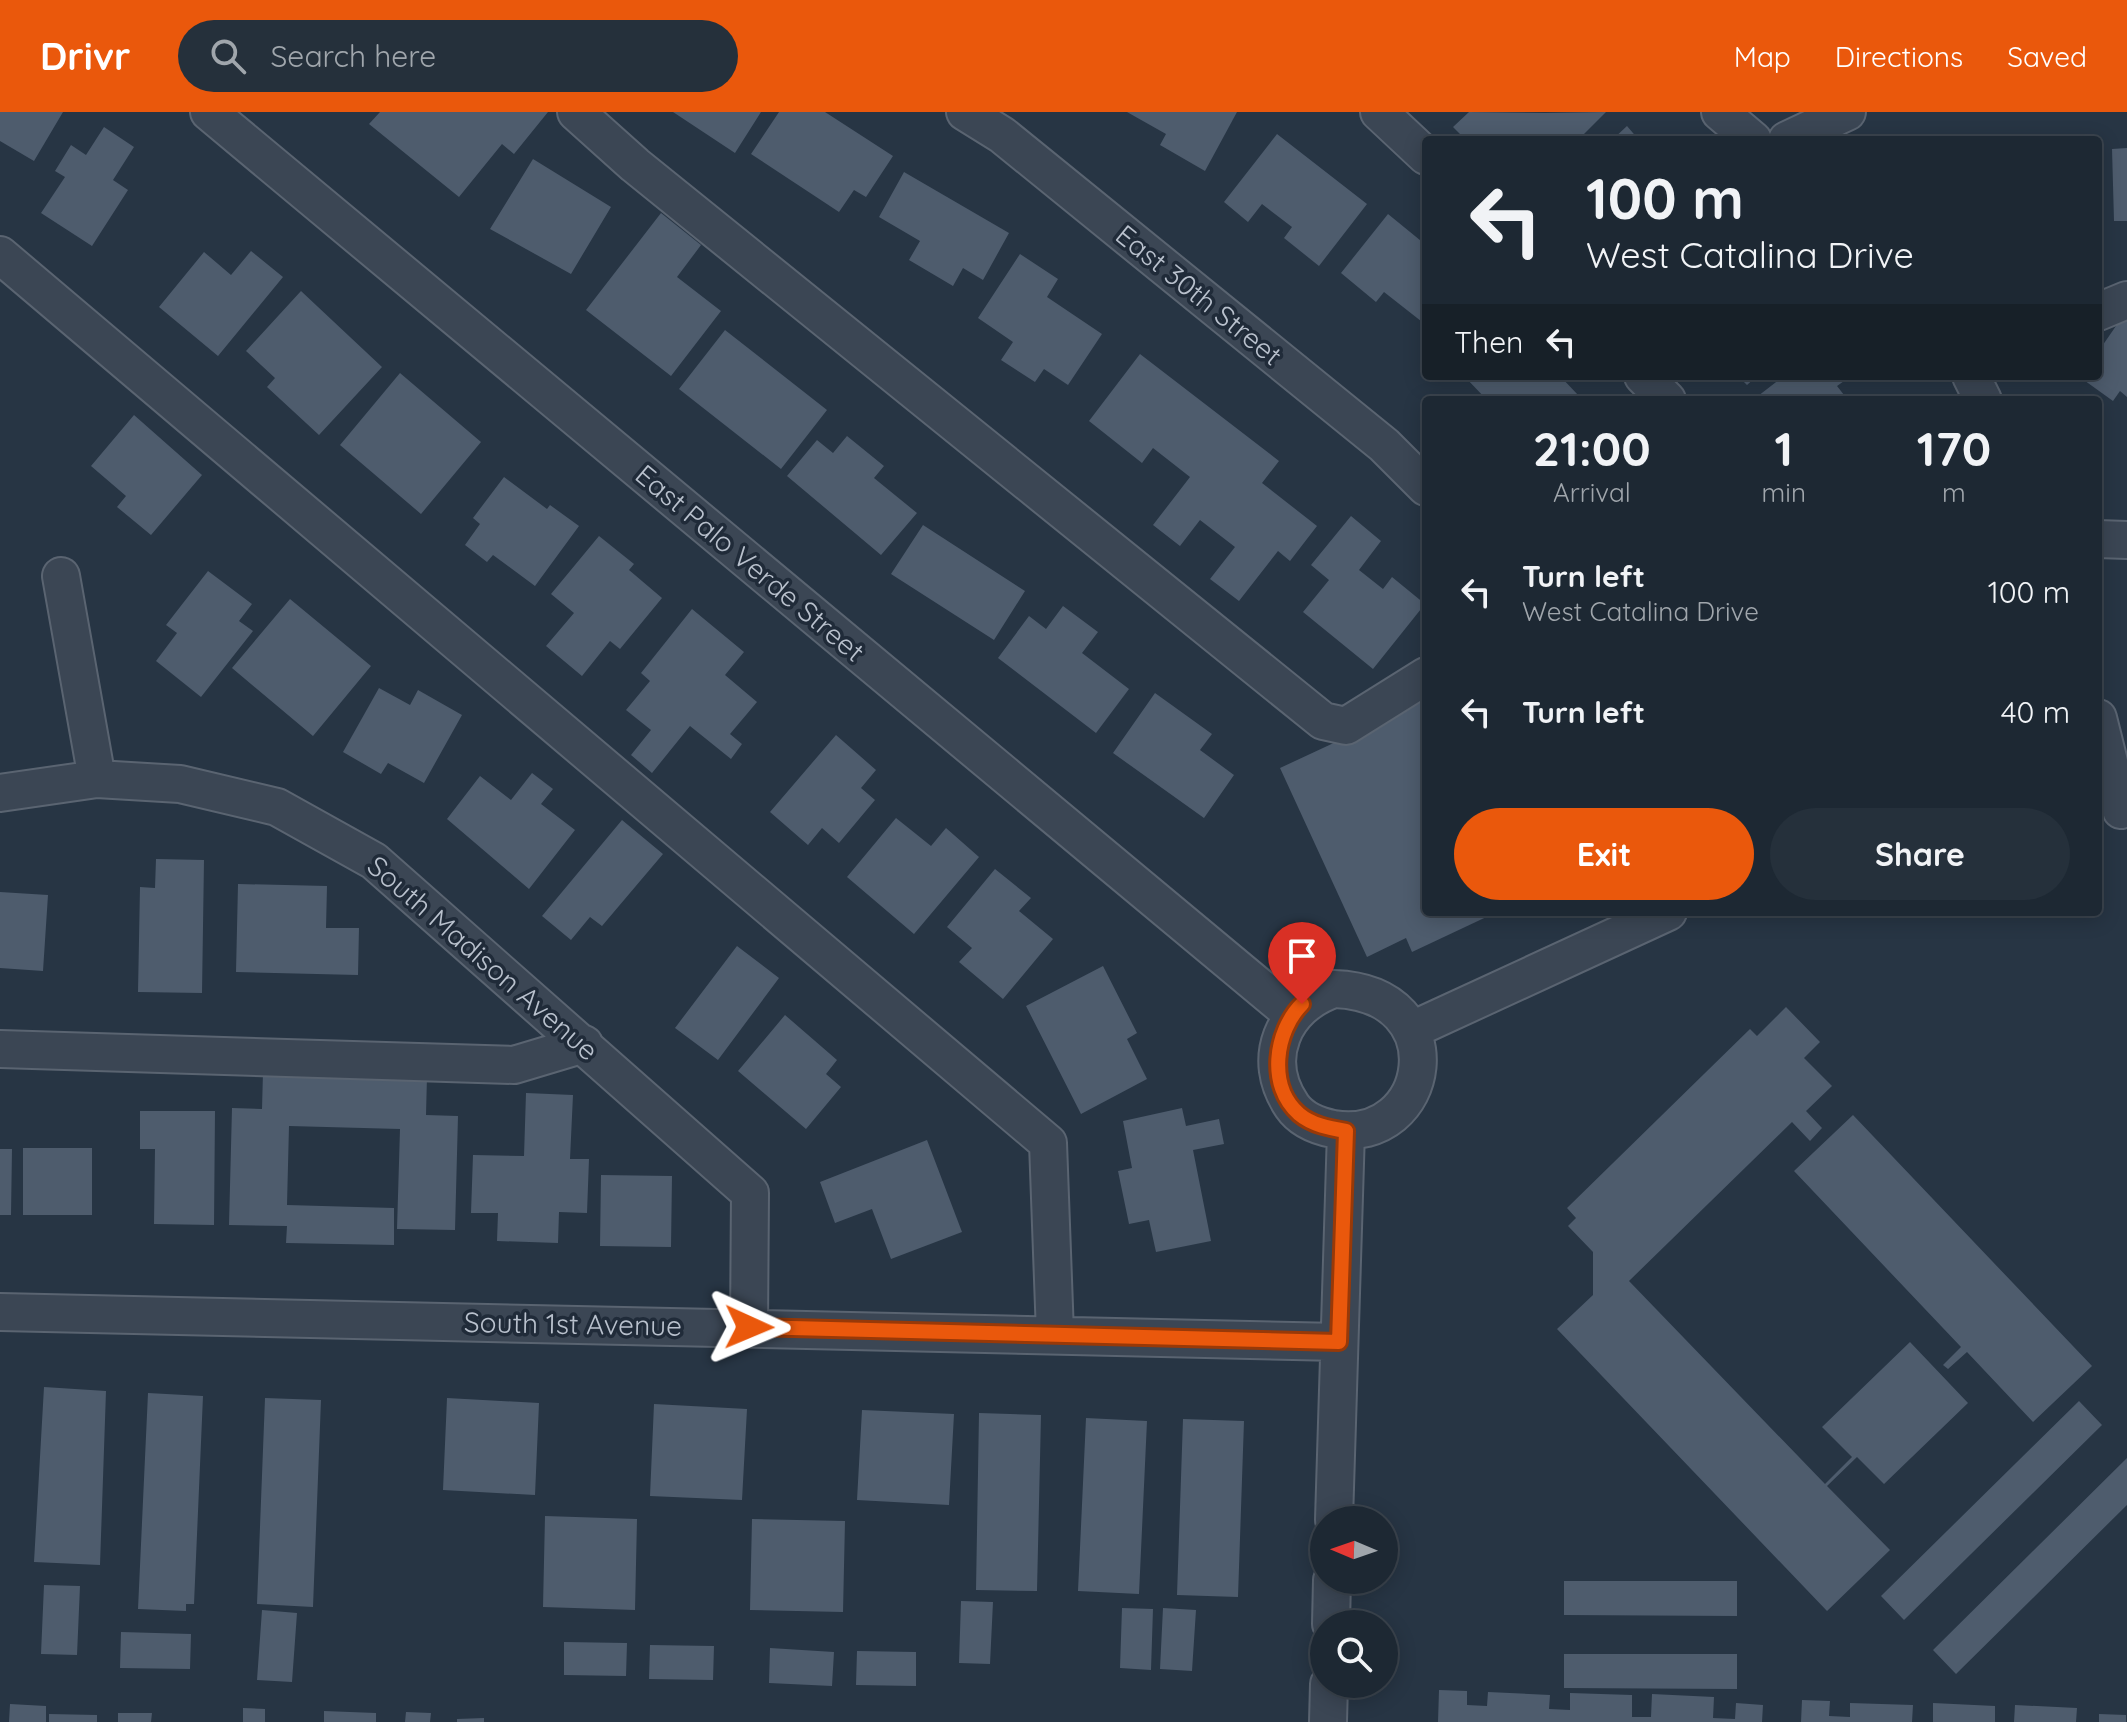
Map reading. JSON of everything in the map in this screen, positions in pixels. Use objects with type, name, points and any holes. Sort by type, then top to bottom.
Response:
[{"type":"street","name":"East Palo Verde Street","points":[[209,112],[1292,1014]]},
{"type":"street","points":[[576,112],[635,165],[1323,721],[1346,726],[1422,678]]},
{"type":"street","name":"East 30th Street","points":[[965,112],[1002,135],[1384,445],[1422,483]]},
{"type":"street","points":[[1379,112],[1422,152]]},
{"type":"street","points":[[1720,112],[1748,136]]},
{"type":"street","points":[[1796,136],[1847,112]]},
{"type":"street","points":[[4,268],[1048,1143],[1055,1334]]},
{"type":"street","points":[[2102,310],[2127,300]]},
{"type":"street","points":[[1647,380],[1663,396]]},
{"type":"street","points":[[2102,539],[2127,540]]},
{"type":"street","points":[[61,576],[97,779]]},
{"type":"street","points":[[2102,740],[2115,812]]},
{"type":"street","name":"South Madison Avenue","points":[[0,793],[97,779],[180,784],[277,807],[374,861],[750,1193],[749,1327]]},
{"type":"street","points":[[1412,1030],[1659,916]]},
{"type":"street","points":[[1334,989],[1359,990],[1390,1004],[1412,1030],[1417,1051],[1416,1073],[1408,1096],[1394,1116],[1373,1129],[1346,1131],[1310,1121],[1297,1112],[1285,1095],[1278,1074],[1279,1051],[1292,1014],[1314,996],[1334,989]]},
{"type":"street","points":[[0,1049],[514,1065],[584,1044]]},
{"type":"street","points":[[1334,1506],[1346,1131]]},
{"type":"street","name":"South 1st Avenue","points":[[0,1312],[1339,1342]]},
{"type":"street","points":[[1328,1722],[1329,1698]]},
{"type":"building","points":[[0,112],[63,112],[34,161],[0,141]]},
{"type":"building","points":[[380,112],[548,112],[514,154],[502,144],[459,197],[369,124]]},
{"type":"building","points":[[673,112],[761,112],[735,153]]},
{"type":"building","points":[[779,112],[825,112],[893,156],[866,197],[854,190],[839,212],[751,154]]},
{"type":"building","points":[[1127,112],[1237,112],[1205,171],[1160,145],[1166,134]]},
{"type":"building","points":[[1469,112],[1606,112],[1582,136],[1462,136],[1453,127]]},
{"type":"building","points":[[1627,126],[1636,136],[1616,136]]},
{"type":"building","points":[[104,127],[134,147],[113,180],[128,190],[92,246],[41,213],[65,177],[55,171],[71,145],[86,155]]},
{"type":"building","points":[[1277,134],[1367,204],[1319,266],[1284,238],[1292,227],[1262,204],[1248,222],[1224,202]]},
{"type":"building","points":[[2127,148],[2127,221],[2114,221],[2112,149]]},
{"type":"building","points":[[533,159],[611,207],[571,274],[490,229]]},
{"type":"building","points":[[904,172],[1009,233],[983,280],[963,268],[953,286],[909,260],[920,241],[879,217]]},
{"type":"building","points":[[661,213],[701,245],[677,277],[721,311],[671,376],[586,310]]},
{"type":"building","points":[[1388,214],[1422,242],[1422,322],[1384,292],[1376,302],[1341,273]]},
{"type":"building","points":[[251,251],[283,277],[218,356],[159,307],[204,252],[231,275]]},
{"type":"building","points":[[1020,254],[1058,279],[1047,297],[1102,334],[1068,385],[1044,369],[1035,382],[1001,360],[1013,342],[978,318]]},
{"type":"building","points":[[301,291],[382,367],[319,435],[267,387],[275,378],[246,351]]},
{"type":"building","points":[[2127,310],[2127,397],[2120,391],[2113,401],[2084,380],[2102,380],[2102,346]]},
{"type":"building","points":[[725,330],[827,410],[781,469],[679,389]]},
{"type":"building","points":[[1140,354],[1279,461],[1262,483],[1317,526],[1290,561],[1278,551],[1239,601],[1210,579],[1235,547],[1200,520],[1180,546],[1153,525],[1190,477],[1153,448],[1142,463],[1089,421]]},
{"type":"building","points":[[400,373],[481,442],[421,514],[340,445]]},
{"type":"building","points":[[1468,380],[1564,380],[1579,396],[1483,396]]},
{"type":"building","points":[[1779,380],[1846,380],[1837,386],[1845,396],[1758,396]]},
{"type":"building","points":[[134,415],[202,475],[151,535],[117,507],[126,496],[91,466]]},
{"type":"building","points":[[847,436],[884,466],[874,478],[917,513],[881,555],[787,476],[817,440],[833,453]]},
{"type":"building","points":[[504,477],[547,509],[550,505],[579,526],[535,586],[493,555],[487,562],[465,545],[480,524],[473,518]]},
{"type":"building","points":[[1351,516],[1381,541],[1359,570],[1383,589],[1392,577],[1422,602],[1422,608],[1373,669],[1303,612],[1329,580],[1311,565]]},
{"type":"building","points":[[923,525],[1025,591],[994,640],[891,574]]},
{"type":"building","points":[[599,536],[634,564],[629,570],[662,598],[620,649],[610,641],[582,676],[546,646],[574,613],[551,594]]},
{"type":"building","points":[[208,571],[252,604],[239,621],[253,631],[201,697],[156,661],[177,633],[166,625]]},
{"type":"building","points":[[290,599],[371,666],[313,736],[232,668]]},
{"type":"building","points":[[1063,606],[1098,632],[1082,653],[1129,689],[1096,733],[998,658],[1029,616],[1046,629]]},
{"type":"building","points":[[692,609],[744,652],[725,675],[757,702],[730,734],[742,744],[731,759],[690,726],[652,773],[631,755],[651,730],[626,710],[650,681],[641,673]]},
{"type":"building","points":[[379,688],[410,705],[418,690],[462,715],[424,783],[388,763],[381,774],[343,752]]},
{"type":"building","points":[[1155,693],[1212,734],[1200,750],[1234,775],[1204,818],[1113,753]]},
{"type":"building","points":[[1422,702],[1422,916],[1488,916],[1412,952],[1406,938],[1367,957],[1280,768]]},
{"type":"building","points":[[836,735],[876,770],[861,788],[875,800],[839,843],[822,828],[808,845],[770,812]]},
{"type":"building","points":[[532,773],[553,789],[541,804],[575,830],[529,889],[447,819],[480,776],[511,800]]},
{"type":"building","points":[[896,818],[931,846],[946,828],[979,857],[914,934],[847,877]]},
{"type":"building","points":[[622,820],[663,854],[602,926],[590,917],[571,940],[542,916]]},
{"type":"building","points":[[156,859],[204,860],[202,993],[138,992],[140,887],[155,888]]},
{"type":"building","points":[[995,869],[1031,898],[1019,911],[1053,939],[1003,999],[959,962],[972,948],[947,927]]},
{"type":"building","points":[[238,884],[327,886],[326,928],[359,928],[358,975],[236,972]]},
{"type":"building","points":[[0,892],[48,895],[43,971],[0,968]]},
{"type":"building","points":[[737,946],[779,978],[718,1060],[675,1028]]},
{"type":"building","points":[[1103,966],[1137,1033],[1127,1039],[1147,1079],[1081,1114],[1026,1006]]},
{"type":"building","points":[[1786,1007],[1820,1042],[1804,1058],[1832,1086],[1806,1111],[1822,1128],[1810,1141],[1792,1122],[1629,1281],[1825,1484],[1852,1457],[1822,1427],[1910,1342],[1968,1403],[1884,1484],[1857,1457],[1827,1486],[1890,1550],[1827,1611],[1557,1329],[1593,1295],[1593,1252],[1568,1226],[1576,1218],[1567,1208],[1750,1029],[1757,1036]]},
{"type":"building","points":[[785,1015],[837,1060],[826,1074],[841,1087],[806,1129],[738,1071]]},
{"type":"building","points":[[263,1072],[427,1076],[426,1115],[458,1116],[455,1230],[397,1229],[400,1129],[289,1126],[287,1205],[394,1208],[394,1245],[286,1243],[287,1226],[229,1225],[232,1108],[262,1109]]},
{"type":"building","points":[[526,1093],[573,1095],[570,1159],[589,1159],[587,1213],[559,1212],[558,1243],[497,1241],[498,1213],[471,1213],[473,1155],[524,1156]]},
{"type":"building","points":[[1182,1108],[1186,1126],[1219,1119],[1224,1144],[1193,1150],[1211,1241],[1156,1252],[1149,1220],[1129,1224],[1118,1171],[1132,1168],[1123,1121]]},
{"type":"building","points":[[140,1111],[215,1111],[214,1225],[154,1224],[155,1149],[140,1149]]},
{"type":"building","points":[[1853,1115],[2092,1366],[2033,1422],[1967,1352],[1948,1369],[1943,1365],[1961,1347],[1794,1171]]},
{"type":"building","points":[[927,1140],[962,1232],[891,1259],[872,1209],[835,1223],[820,1182]]},
{"type":"building","points":[[23,1148],[92,1148],[92,1215],[23,1215]]},
{"type":"building","points":[[0,1149],[12,1149],[11,1215],[0,1215]]},
{"type":"building","points":[[601,1175],[672,1176],[671,1247],[600,1246]]},
{"type":"building","points":[[44,1387],[106,1391],[100,1565],[34,1562]]},
{"type":"building","points":[[148,1393],[203,1396],[194,1604],[186,1604],[186,1611],[138,1609]]},
{"type":"building","points":[[265,1398],[321,1400],[313,1607],[257,1604]]},
{"type":"building","points":[[447,1398],[539,1403],[535,1495],[443,1490]]},
{"type":"building","points":[[2079,1401],[2102,1425],[1904,1620],[1881,1596]]},
{"type":"building","points":[[654,1404],[747,1409],[742,1500],[650,1496]]},
{"type":"building","points":[[862,1410],[954,1414],[949,1505],[857,1500]]},
{"type":"building","points":[[979,1413],[1041,1415],[1037,1591],[976,1590]]},
{"type":"building","points":[[1086,1418],[1147,1421],[1139,1594],[1078,1591]]},
{"type":"building","points":[[1183,1419],[1244,1421],[1238,1597],[1177,1595]]},
{"type":"building","points":[[2127,1458],[2127,1505],[1956,1674],[1933,1650]]},
{"type":"building","points":[[545,1516],[637,1519],[635,1610],[543,1607]]},
{"type":"building","points":[[752,1519],[845,1521],[843,1612],[750,1610]]},
{"type":"building","points":[[1564,1581],[1737,1581],[1737,1616],[1564,1615]]},
{"type":"building","points":[[44,1585],[80,1586],[77,1655],[41,1654]]},
{"type":"building","points":[[961,1601],[993,1602],[990,1664],[959,1663]]},
{"type":"building","points":[[1122,1608],[1153,1609],[1151,1670],[1120,1668]]},
{"type":"building","points":[[1163,1608],[1196,1610],[1192,1671],[1160,1669]]},
{"type":"building","points":[[262,1610],[297,1613],[292,1682],[257,1680]]},
{"type":"building","points":[[121,1632],[191,1634],[190,1669],[120,1668]]},
{"type":"building","points":[[564,1642],[627,1643],[626,1676],[564,1675]]},
{"type":"building","points":[[650,1645],[714,1646],[713,1680],[649,1679]]},
{"type":"building","points":[[770,1648],[834,1652],[832,1686],[769,1683]]},
{"type":"building","points":[[857,1651],[916,1652],[916,1686],[856,1685]]},
{"type":"building","points":[[1564,1654],[1737,1654],[1737,1689],[1564,1688]]},
{"type":"building","points":[[1439,1690],[1467,1691],[1467,1705],[1487,1706],[1488,1692],[1550,1695],[1549,1709],[1570,1710],[1570,1693],[1632,1695],[1632,1717],[1651,1717],[1652,1694],[1714,1697],[1713,1718],[1735,1719],[1736,1703],[1763,1705],[1762,1722],[1438,1722]]},
{"type":"building","points":[[1802,1700],[1830,1701],[1829,1716],[1850,1717],[1850,1703],[1913,1705],[1912,1722],[1801,1722]]},
{"type":"building","points":[[1933,1703],[1995,1706],[1995,1722],[1933,1722]]},
{"type":"building","points":[[10,1704],[46,1706],[46,1722],[9,1722]]},
{"type":"building","points":[[2015,1705],[2077,1708],[2076,1722],[2014,1722]]},
{"type":"building","points":[[243,1708],[265,1709],[265,1722],[243,1722]]},
{"type":"building","points":[[324,1711],[376,1713],[376,1722],[324,1722]]},
{"type":"building","points":[[406,1712],[431,1713],[430,1722],[405,1722]]},
{"type":"building","points":[[118,1713],[152,1713],[151,1722],[118,1722]]},
{"type":"building","points":[[49,1714],[97,1715],[97,1722],[49,1722]]},
{"type":"building","points":[[2099,1714],[2126,1715],[2126,1722],[2099,1722]]},
{"type":"building","points":[[484,1718],[484,1722],[457,1722],[457,1719]]},
{"type":"route","points":[[749,1327],[1339,1342],[1346,1131],[1324,1127],[1297,1112],[1285,1095],[1278,1074],[1283,1032],[1292,1014],[1302,1004]]}]
